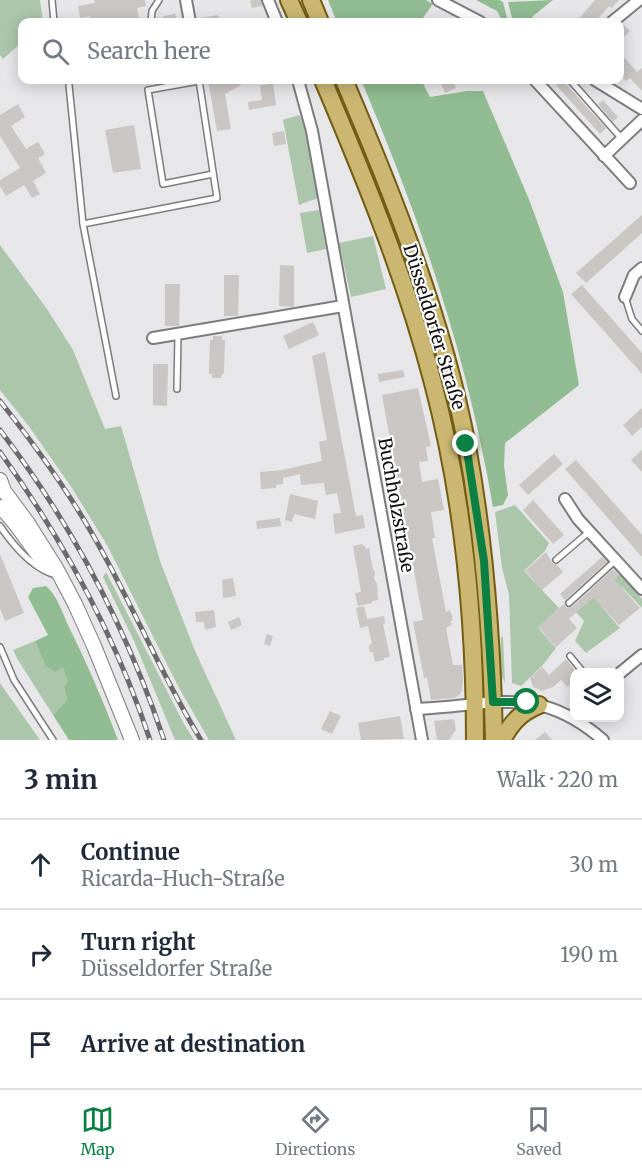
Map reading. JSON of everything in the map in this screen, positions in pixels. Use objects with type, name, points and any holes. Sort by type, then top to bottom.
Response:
[{"type":"main road","points":[[289,0],[297,18]]},
{"type":"main road","points":[[311,0],[318,18]]},
{"type":"main road","name":"Düsseldorfer Straße","points":[[325,84],[384,227],[414,315],[434,385],[448,448],[466,555],[471,610],[475,740]]},
{"type":"main road","name":"Düsseldorfer Straße","points":[[346,84],[401,222],[431,309],[466,444],[484,561],[494,740]]},
{"type":"main road","points":[[502,740],[510,724],[522,712],[539,705]]},
{"type":"street","points":[[186,0],[189,18]]},
{"type":"street","points":[[268,0],[276,18]]},
{"type":"street","points":[[438,0],[472,18]]},
{"type":"street","points":[[617,18],[639,0]]},
{"type":"street","name":"Buchholzstraße","points":[[299,84],[312,131],[422,740]]},
{"type":"street","points":[[539,84],[630,183]]},
{"type":"street","points":[[601,84],[642,109]]},
{"type":"street","points":[[604,156],[642,120]]},
{"type":"street","points":[[625,297],[634,275],[642,268]]},
{"type":"street","points":[[153,338],[343,306]]},
{"type":"street","points":[[1,491],[27,522],[75,604],[132,740]]},
{"type":"street","points":[[565,499],[590,531],[642,589]]},
{"type":"street","points":[[0,507],[8,514],[41,558],[59,575]]},
{"type":"street","points":[[624,670],[642,655]]},
{"type":"street","points":[[416,709],[456,708],[516,701],[539,705],[570,716]]},
{"type":"street","points":[[580,722],[603,740]]},
{"type":"lane","points":[[52,0],[54,18]]},
{"type":"lane","points":[[151,18],[152,11],[159,0]]},
{"type":"lane","points":[[158,84],[158,88]]},
{"type":"lane","points":[[178,84],[148,90],[163,184],[213,174]]},
{"type":"lane","points":[[83,224],[217,198],[200,84]]},
{"type":"lane","points":[[574,84],[622,139]]},
{"type":"lane","points":[[69,85],[83,224],[116,396]]},
{"type":"lane","points":[[625,297],[632,319],[642,331]]},
{"type":"lane","points":[[177,334],[177,389]]},
{"type":"lane","points":[[0,526],[16,548],[50,573],[59,575]]},
{"type":"lane","points":[[556,560],[590,531]]},
{"type":"lane","points":[[569,603],[616,560]]},
{"type":"lane","points":[[0,647],[14,680],[53,740]]},
{"type":"lane","points":[[570,656],[580,668]]},
{"type":"green space","points":[[0,0],[40,0],[42,18],[18,18],[18,46],[3,59],[0,55]]},
{"type":"green space","points":[[328,0],[426,0],[433,4],[423,18],[335,18]]},
{"type":"green space","points":[[476,0],[503,2],[507,18],[501,18],[497,11]]},
{"type":"green space","points":[[553,0],[532,18],[512,18],[508,2]]},
{"type":"green space","points":[[331,84],[340,84],[399,233],[443,370],[470,500],[475,560],[453,439]]},
{"type":"green space","points":[[353,84],[357,84],[410,218],[408,219]]},
{"type":"green space","points":[[363,84],[423,84],[430,97],[483,91],[530,202],[563,292],[579,385],[505,443],[504,466],[508,495],[503,505],[493,507],[470,396],[456,342],[422,237]]},
{"type":"green space","points":[[299,115],[305,124],[318,198],[299,205],[283,120]]},
{"type":"green space","points":[[319,210],[326,249],[307,253],[300,213]]},
{"type":"green space","points":[[373,236],[386,289],[351,297],[339,243]]},
{"type":"green space","points":[[0,245],[47,309],[73,350],[105,429],[121,426],[160,561],[195,651],[236,740],[209,740],[178,686],[107,545],[72,488],[28,425],[0,390]]},
{"type":"green space","points":[[515,505],[549,543],[545,551],[524,571],[559,608],[538,628],[556,648],[542,666],[521,686],[512,683],[509,595],[502,568],[495,512]]},
{"type":"green space","points":[[106,572],[194,740],[175,740],[134,641],[103,577]]},
{"type":"green space","points":[[620,574],[642,599],[642,608],[622,587],[601,606],[620,628],[586,653],[575,641],[584,621],[576,612]]},
{"type":"green space","points":[[46,586],[53,593],[61,608],[118,740],[69,740],[53,715],[67,700],[64,687],[68,681],[63,667],[55,672],[45,665],[35,641],[48,635],[28,597],[33,588]]},
{"type":"green space","points":[[501,637],[503,637],[505,683],[499,671]]},
{"type":"green space","points":[[35,641],[45,665],[64,666],[68,681],[64,687],[67,700],[53,715],[13,650]]},
{"type":"green space","points":[[0,683],[40,740],[0,740]]},
{"type":"building","points":[[94,0],[145,0],[146,6],[137,8],[139,18],[90,18],[90,16],[80,18],[78,6],[95,3]]},
{"type":"building","points":[[250,0],[261,0],[262,6],[252,8]]},
{"type":"building","points":[[595,0],[619,0],[612,8],[609,6],[598,18],[579,18]]},
{"type":"building","points":[[175,14],[176,18],[163,18],[163,16]]},
{"type":"building","points":[[218,15],[219,18],[202,18]]},
{"type":"building","points":[[624,25],[630,31],[624,36]]},
{"type":"building","points":[[624,59],[637,72],[642,68],[642,91],[630,78],[626,81],[624,78]]},
{"type":"building","points":[[209,84],[241,84],[225,94],[231,129],[217,131]]},
{"type":"building","points":[[273,84],[276,105],[249,110],[248,102],[262,100],[260,86]]},
{"type":"building","points":[[441,84],[454,84],[456,88],[445,93]]},
{"type":"building","points":[[566,84],[606,128],[600,134],[556,85]]},
{"type":"building","points":[[603,100],[618,117],[613,122],[598,104]]},
{"type":"building","points":[[18,104],[25,117],[11,126],[26,149],[38,142],[44,152],[44,155],[38,158],[46,173],[33,181],[40,194],[32,198],[24,185],[6,196],[0,186],[0,180],[20,168],[0,136],[0,115]]},
{"type":"building","points":[[134,125],[141,169],[113,173],[105,130]]},
{"type":"building","points":[[284,131],[286,144],[274,146],[272,133]]},
{"type":"building","points":[[642,215],[642,233],[586,283],[576,273]]},
{"type":"building","points":[[280,265],[294,266],[294,307],[279,306]]},
{"type":"building","points":[[224,275],[239,275],[238,316],[224,316]]},
{"type":"building","points":[[165,284],[180,284],[179,326],[165,326]]},
{"type":"building","points":[[582,285],[642,353],[642,374],[571,294]]},
{"type":"building","points":[[313,322],[319,335],[289,349],[283,336]]},
{"type":"building","points":[[213,336],[222,336],[222,340],[225,340],[224,374],[221,378],[212,378],[212,374],[209,374],[210,340],[213,340]]},
{"type":"building","points":[[325,352],[356,516],[363,515],[365,528],[335,534],[333,514],[341,513],[337,493],[326,495],[324,483],[301,485],[300,474],[283,478],[283,484],[276,485],[276,488],[261,489],[260,472],[282,470],[322,461],[319,442],[327,440],[312,356]]},
{"type":"building","points":[[153,364],[168,364],[167,406],[153,405]]},
{"type":"building","points":[[403,370],[405,377],[379,382],[378,374]]},
{"type":"building","points":[[418,388],[431,446],[426,447],[428,461],[419,462],[422,482],[438,479],[444,510],[431,512],[435,538],[432,538],[446,612],[450,610],[453,620],[450,622],[452,624],[446,628],[453,665],[462,665],[463,682],[461,693],[455,698],[431,700],[427,678],[424,678],[413,622],[423,620],[382,395]]},
{"type":"building","points":[[642,408],[642,427],[632,436],[623,425]]},
{"type":"building","points":[[642,450],[642,472],[631,460]]},
{"type":"building","points":[[554,454],[563,464],[528,495],[519,485]]},
{"type":"building","points":[[576,460],[642,535],[642,557],[565,469]]},
{"type":"building","points":[[290,494],[318,501],[315,519],[294,514],[292,522],[285,520]]},
{"type":"building","points":[[533,500],[564,535],[553,544],[523,510]]},
{"type":"building","points":[[280,518],[281,526],[257,529],[256,521]]},
{"type":"building","points":[[362,544],[366,549],[369,548],[375,572],[378,600],[358,606],[355,593],[361,592],[353,546]]},
{"type":"building","points":[[546,552],[553,564],[563,572],[542,590],[525,571]]},
{"type":"building","points":[[0,554],[24,613],[5,621],[0,609]]},
{"type":"building","points":[[602,557],[607,562],[565,600],[560,594]]},
{"type":"building","points":[[613,569],[619,575],[614,579],[640,608],[619,625],[593,597],[569,619],[577,628],[556,647],[538,627],[564,604],[568,608],[572,607]]},
{"type":"building","points":[[233,578],[236,596],[223,598],[222,580]]},
{"type":"building","points":[[364,606],[367,619],[384,616],[385,623],[383,624],[390,657],[384,660],[375,662],[373,652],[369,649],[369,645],[372,644],[368,626],[360,628],[356,608]]},
{"type":"building","points":[[214,610],[216,627],[205,630],[204,622],[196,622],[195,612]]},
{"type":"building","points":[[239,617],[242,625],[231,630],[228,622]]},
{"type":"building","points":[[267,634],[273,636],[270,646],[264,644]]},
{"type":"building","points":[[566,659],[573,668],[570,668],[570,684],[567,687],[561,680],[553,687],[542,691],[533,687],[530,678],[542,667],[549,675]]},
{"type":"building","points":[[330,711],[341,716],[332,734],[321,729]]},
{"type":"building","points":[[400,716],[404,739],[361,740],[358,723]]},
{"type":"building","points":[[454,719],[456,730],[449,740],[437,740],[434,721]]},
{"type":"building","points":[[545,732],[552,740],[535,740]]},
{"type":"railway","points":[[0,401],[50,467],[84,519],[201,740]]},
{"type":"railway","points":[[0,430],[50,502],[95,578],[133,658],[164,740]]},
{"type":"railway","points":[[0,452],[45,520],[86,590],[121,664],[150,740]]},
{"type":"route","points":[[466,444],[484,561],[493,702],[527,702]]}]
